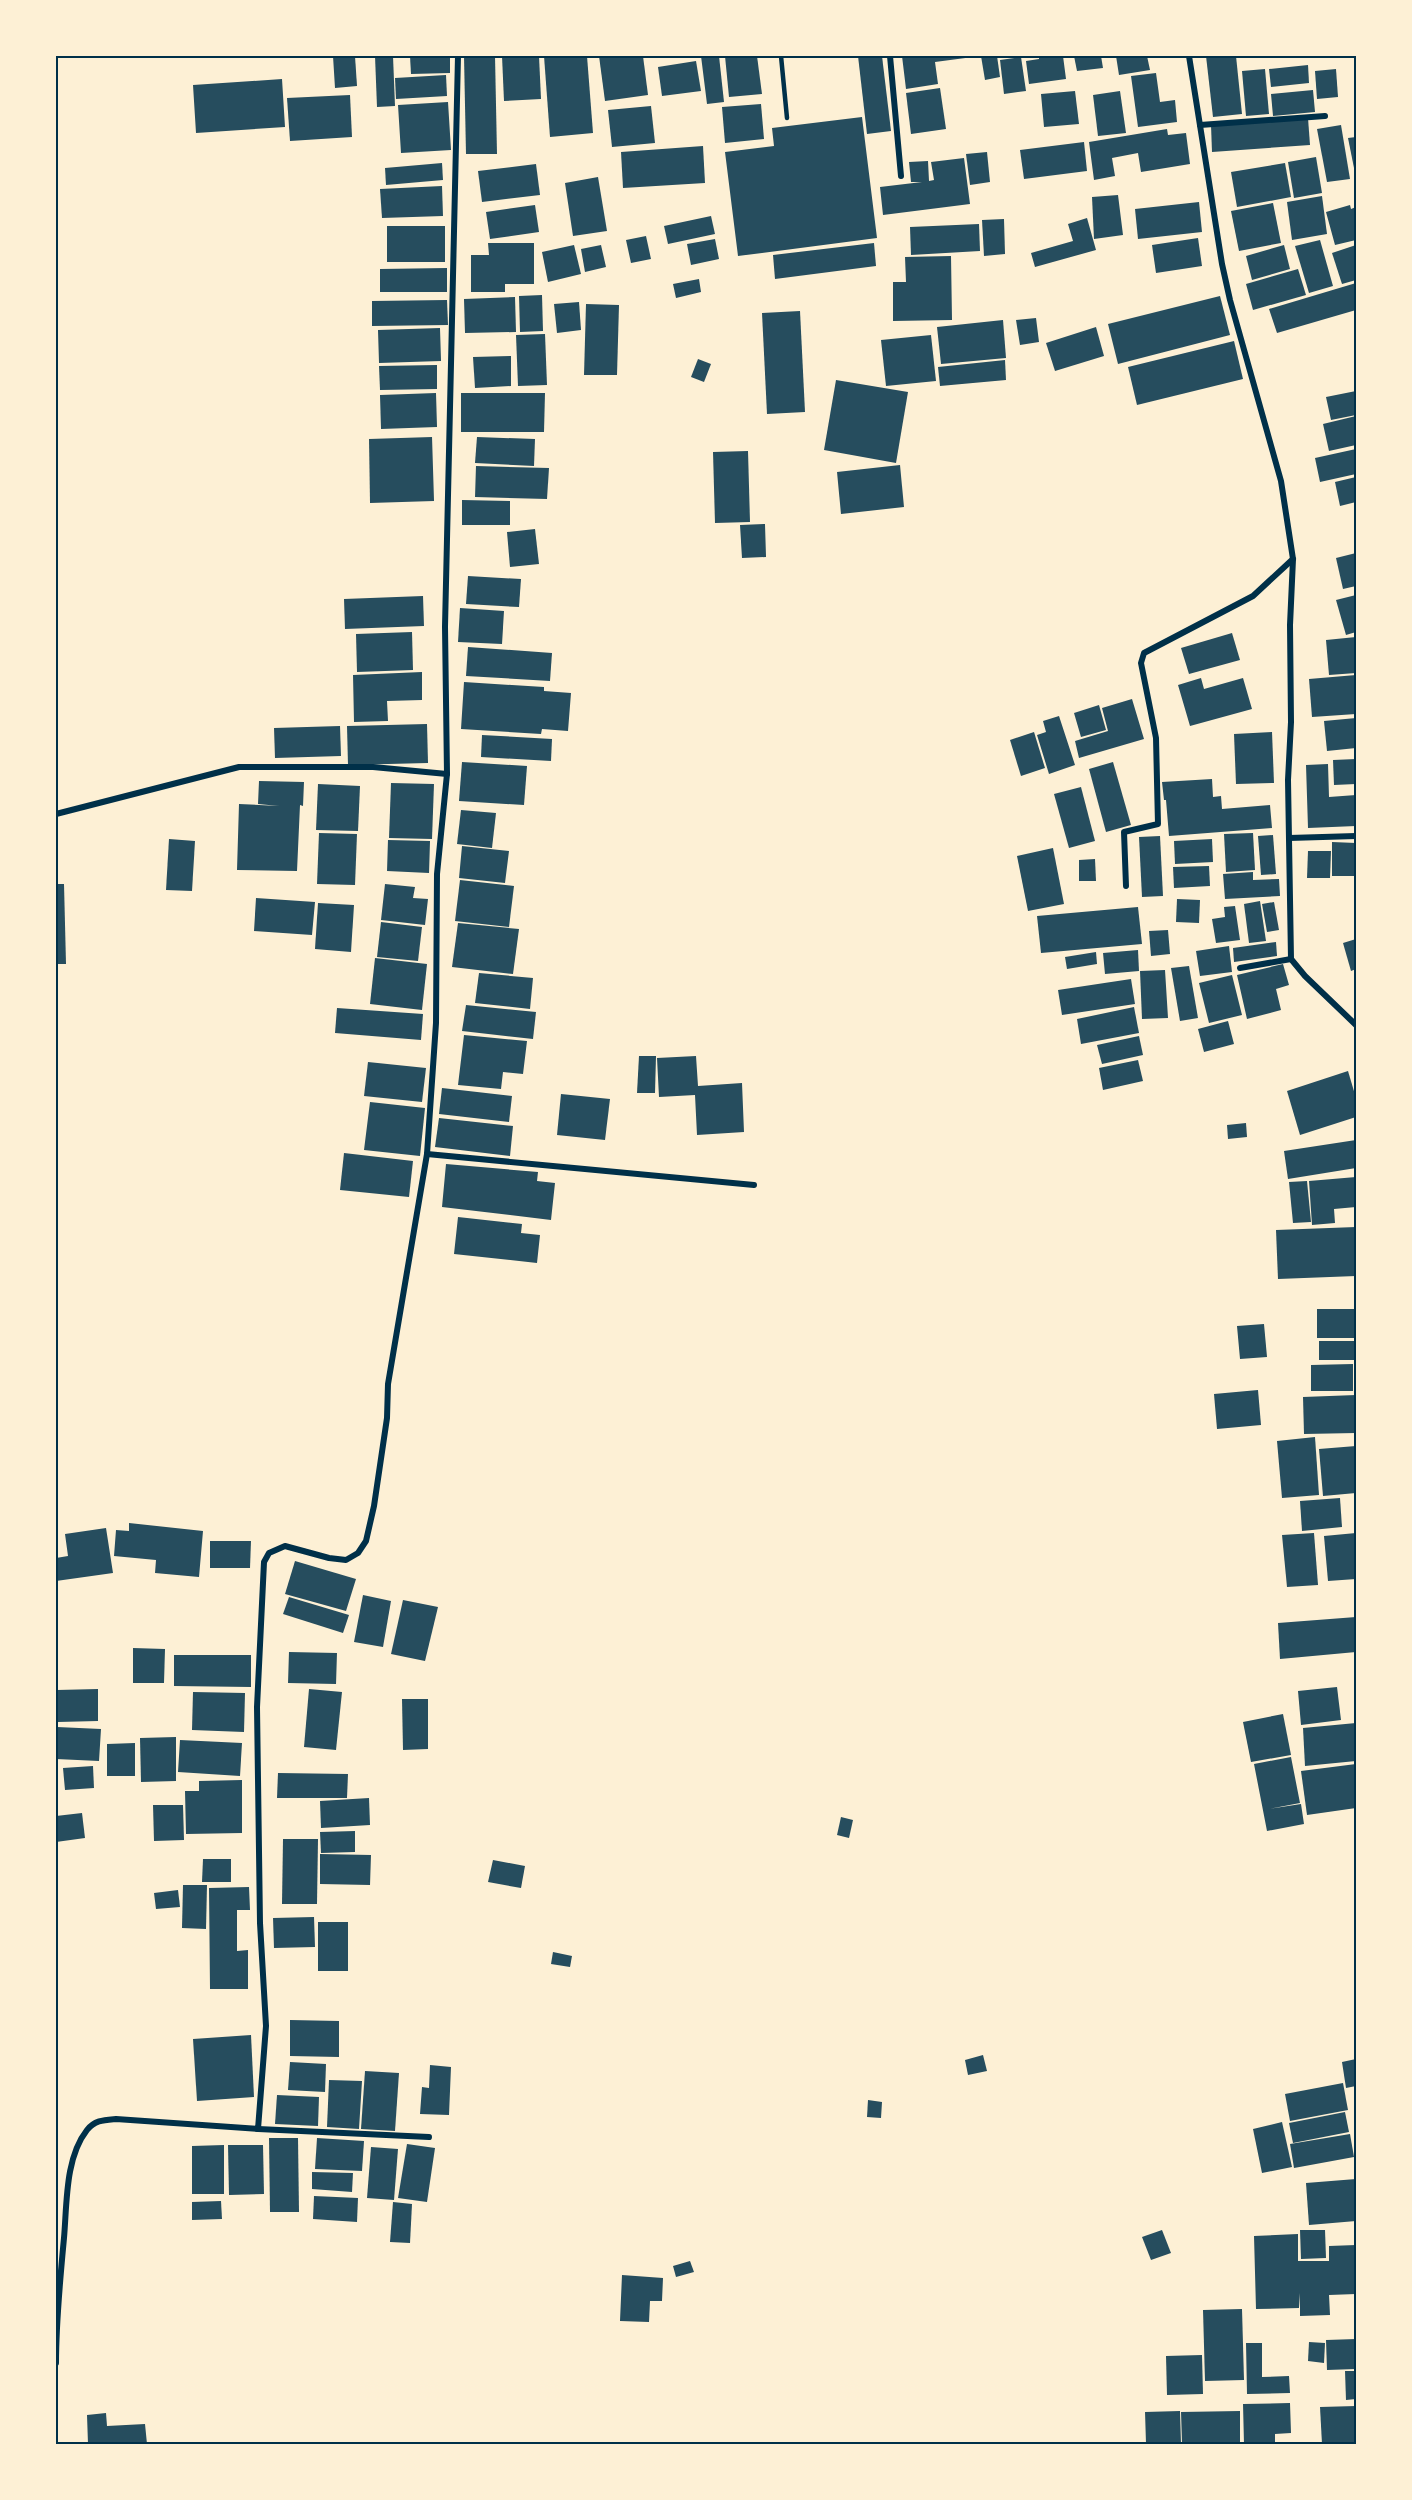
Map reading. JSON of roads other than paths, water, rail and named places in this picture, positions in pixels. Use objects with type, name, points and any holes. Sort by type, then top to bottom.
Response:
[{"type":"street","points":[[258,2129],[266,2026],[260,1923],[257,1707],[264,1562],[268,1553],[285,1546],[329,1558],[346,1560],[358,1553],[366,1541],[374,1506],[387,1418],[388,1384],[427,1154],[436,1023],[437,874],[447,774],[445,615],[458,56]]},
{"type":"street","points":[[890,56],[902,176]]},
{"type":"street","points":[[1189,56],[1228,291],[1281,481],[1293,559],[1290,625],[1291,959],[1305,976],[1356,1024]]},
{"type":"street","points":[[1200,125],[1325,116]]},
{"type":"street","points":[[1126,886],[1124,832],[1158,824],[1156,738],[1141,663],[1144,653],[1253,596],[1293,559]]},
{"type":"street","points":[[56,814],[239,767],[373,767],[447,774]]},
{"type":"street","points":[[1289,838],[1356,836]]},
{"type":"street","points":[[1240,968],[1291,959]]},
{"type":"street","points":[[427,1154],[754,1185]]},
{"type":"street","points":[[56,2364],[56,2321],[70,2172],[79,2143],[87,2129],[97,2121],[116,2119],[429,2138]]},
{"type":"lane","points":[[781,56],[787,118]]}]
